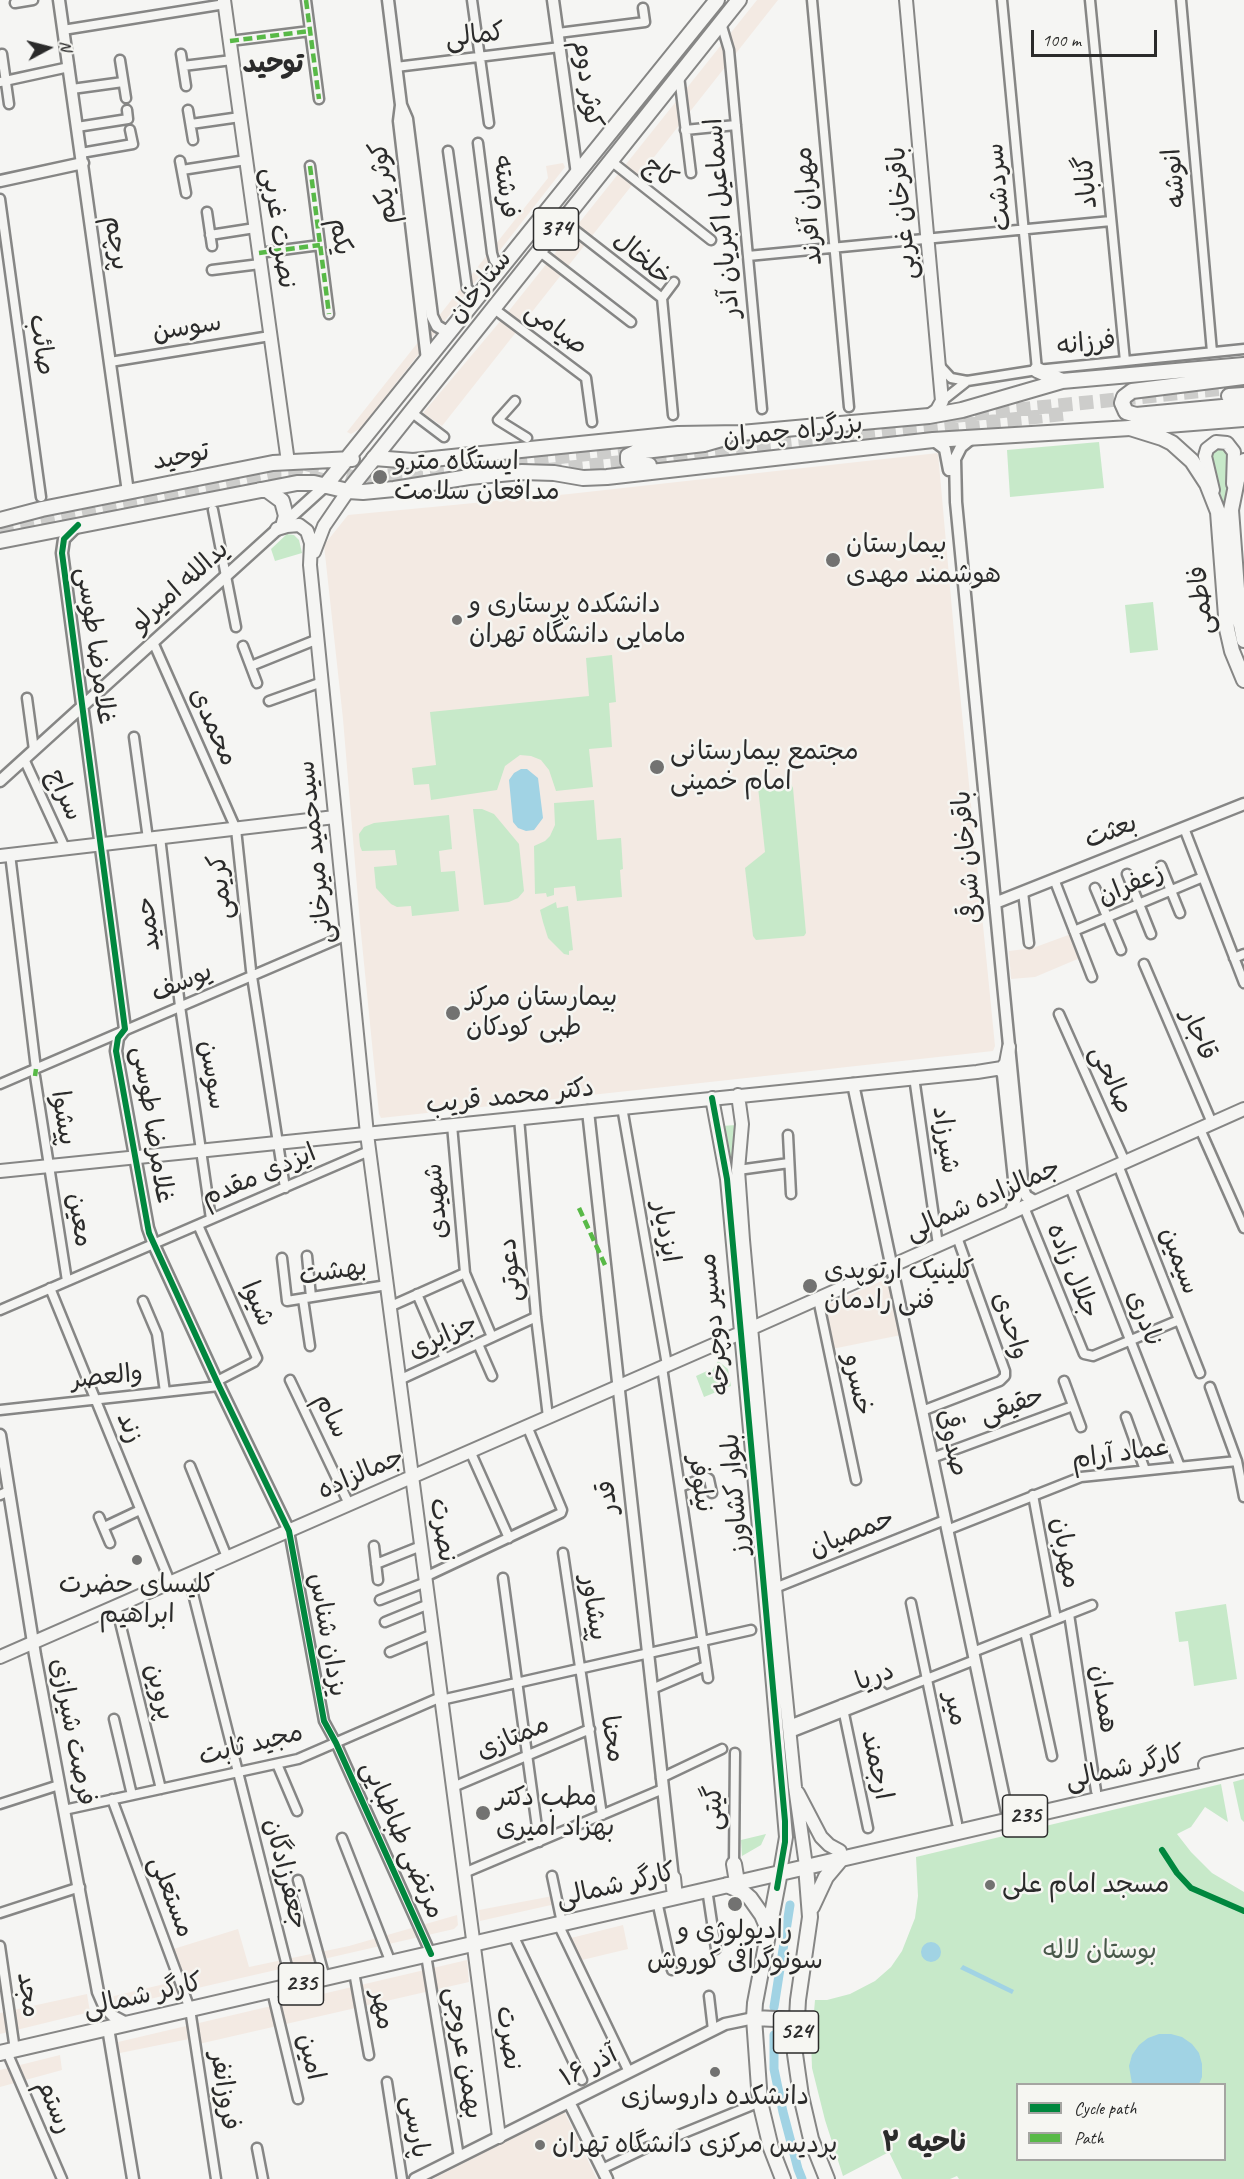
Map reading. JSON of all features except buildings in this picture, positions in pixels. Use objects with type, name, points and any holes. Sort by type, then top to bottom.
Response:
[{"type":"main road","points":[[717,0],[729,2]]},
{"type":"main road","name":"ستارخان","points":[[324,486],[717,0]]},
{"type":"main road","name":"باقرخان غربی","points":[[906,0],[942,400]]},
{"type":"main road","name":"نصرت غربی","points":[[224,2],[288,462]]},
{"type":"main road","name":"ستارخان","points":[[348,491],[721,23],[729,2]]},
{"type":"main road","points":[[441,343],[456,355]]},
{"type":"main road","name":"بزرگراه چمران","points":[[374,458],[413,461],[678,434],[741,433],[929,416],[962,410],[1062,381],[1244,365]]},
{"type":"main road","points":[[1037,370],[1062,381]]},
{"type":"main road","points":[[1244,377],[1132,391],[1124,397],[1122,403],[1126,412],[1136,415],[1244,405]]},
{"type":"main road","points":[[1234,390],[1244,395]]},
{"type":"main road","points":[[929,416],[937,410],[942,400]]},
{"type":"main road","name":"بزرگراه چمران","points":[[348,491],[394,489],[470,477],[522,472],[548,472],[600,478],[933,440],[1244,419]]},
{"type":"main road","points":[[1130,428],[1167,440],[1186,456],[1225,511]]},
{"type":"main road","points":[[692,467],[634,466],[629,464],[627,459],[634,452],[704,444],[741,433]]},
{"type":"main road","points":[[1220,441],[1227,444],[1234,452],[1225,511],[1205,456],[1210,446],[1220,441]]},
{"type":"main road","name":"توحید","points":[[0,520],[128,492],[288,462],[374,458]]},
{"type":"main road","points":[[1225,511],[1244,461]]},
{"type":"main road","points":[[288,462],[291,484]]},
{"type":"main road","name":"توحید","points":[[0,541],[291,484],[308,482],[348,491]]},
{"type":"main road","points":[[258,490],[267,490],[282,501],[286,516],[280,526]]},
{"type":"main road","points":[[310,565],[324,526],[348,491]]},
{"type":"main road","name":"فاطمی","points":[[1225,511],[1244,640]]},
{"type":"main road","name":"فاطمی","points":[[1225,511],[1227,629],[1232,651],[1244,680]]},
{"type":"main road","name":"سیدحمید میرخانی","points":[[280,526],[295,524],[306,528],[311,543],[310,565],[367,1134]]},
{"type":"main road","points":[[5,855],[335,817]]},
{"type":"main road","points":[[1000,1069],[1006,1063],[1009,1047]]},
{"type":"main road","name":"دکتر محمد قریب","points":[[0,1171],[1000,1069]]},
{"type":"main road","name":"بلوار کشاورز","points":[[738,1095],[742,1130],[738,1170],[746,1330],[786,1837],[754,2018],[760,2102],[765,2127],[783,2179]]},
{"type":"main road","name":"بلوار کشاورز","points":[[712,1098],[726,1172],[746,1330],[810,1912],[796,2020],[795,2054],[801,2096],[811,2139],[827,2179]]},
{"type":"main road","name":"جمالزاده شمالی","points":[[746,1330],[1244,1109]]},
{"type":"main road","name":"نصرت","points":[[367,1134],[499,2137]]},
{"type":"main road","name":"جمالزاده","points":[[0,1657],[746,1330]]},
{"type":"main road","points":[[1097,1795],[1244,1756]]},
{"type":"main road","name":"کارگر شمالی","points":[[7,2052],[429,1954],[473,1938],[513,1935],[958,1827],[1097,1795],[1244,1766]]},
{"type":"main road","points":[[795,1787],[821,1837],[841,1855],[823,1881],[810,1912]]},
{"type":"main road","points":[[734,1864],[732,1883],[750,1898],[762,1915],[769,1931]]},
{"type":"main road","points":[[673,1878],[675,1897]]},
{"type":"main road","points":[[754,2018],[796,2020]]},
{"type":"street","points":[[15,3],[33,0]]},
{"type":"street","name":"پرچم","points":[[58,0],[128,492]]},
{"type":"street","points":[[306,0],[319,99]]},
{"type":"street","name":"کوثر یکم","points":[[388,0],[401,105],[399,121],[427,360]]},
{"type":"street","points":[[472,0],[489,123]]},
{"type":"street","name":"کوثر دوم","points":[[553,0],[577,174]]},
{"type":"street","name":"مهران آفرند","points":[[812,0],[849,407]]},
{"type":"street","name":"سردشت","points":[[1002,0],[1037,370]]},
{"type":"street","name":"گناباد","points":[[1090,0],[1125,361]]},
{"type":"street","name":"انوشه","points":[[1180,0],[1212,352]]},
{"type":"street","points":[[63,30],[224,2]]},
{"type":"street","points":[[558,33],[645,22],[643,8]]},
{"type":"street","name":"اسماعیل اکبریان آذر","points":[[721,23],[729,50],[762,410]]},
{"type":"street","points":[[230,40],[310,31]]},
{"type":"street","name":"کمالی","points":[[396,67],[560,46]]},
{"type":"street","points":[[2,54],[3,81],[9,104]]},
{"type":"street","points":[[182,54],[186,86]]},
{"type":"street","points":[[120,60],[126,98]]},
{"type":"street","points":[[183,66],[232,60]]},
{"type":"street","points":[[3,81],[69,68]]},
{"type":"street","points":[[679,76],[691,173]]},
{"type":"street","points":[[72,89],[123,82]]},
{"type":"street","points":[[401,105],[407,119],[432,316],[437,326],[444,330],[452,330]]},
{"type":"street","points":[[77,127],[128,119],[127,110]]},
{"type":"street","points":[[188,110],[193,141]]},
{"type":"street","points":[[190,124],[240,117]]},
{"type":"street","points":[[686,130],[736,125]]},
{"type":"street","points":[[0,181],[132,144],[130,130]]},
{"type":"street","name":"فرشته","points":[[478,143],[492,253],[501,269]]},
{"type":"street","points":[[448,151],[467,288],[478,298]]},
{"type":"street","points":[[186,193],[181,166],[246,160]]},
{"type":"street","name":"کاج","points":[[611,161],[711,240]]},
{"type":"street","name":"یکم","points":[[310,166],[329,314]]},
{"type":"street","name":"صائب","points":[[0,199],[41,496]]},
{"type":"street","points":[[207,212],[212,246]]},
{"type":"street","name":"خلخال","points":[[563,221],[662,298],[673,415]]},
{"type":"street","points":[[748,256],[1111,221]]},
{"type":"street","points":[[210,235],[255,228]]},
{"type":"street","points":[[212,270],[320,245]]},
{"type":"street","points":[[539,251],[631,322]]},
{"type":"street","points":[[662,298],[674,282]]},
{"type":"street","name":"صیامی","points":[[494,308],[586,378],[592,422]]},
{"type":"street","name":"سوسن","points":[[110,362],[270,336]]},
{"type":"street","name":"فرزانه","points":[[967,381],[1037,370],[1244,349]]},
{"type":"street","points":[[939,365],[951,378],[967,381]]},
{"type":"street","points":[[942,400],[967,381]]},
{"type":"street","points":[[515,401],[498,420],[527,438]]},
{"type":"street","points":[[411,412],[444,437]]},
{"type":"street","points":[[956,502],[955,459],[961,447],[972,438]]},
{"type":"street","points":[[933,440],[940,444],[947,453],[952,496],[956,502]]},
{"type":"street","name":"یدالله امیرلو","points":[[0,781],[324,486]]},
{"type":"street","name":"باقرخان شرقی","points":[[956,502],[1023,1189],[1030,1204]]},
{"type":"street","points":[[213,510],[236,627]]},
{"type":"street","name":"غلامرضا طوسی","points":[[78,525],[64,539],[62,553],[125,1029],[118,1038],[116,1051],[148,1228],[218,1383],[289,1531]]},
{"type":"street","points":[[251,666],[318,639]]},
{"type":"street","name":"محمدی","points":[[153,642],[236,828]]},
{"type":"street","points":[[243,646],[258,683]]},
{"type":"street","points":[[269,701],[322,682]]},
{"type":"street","points":[[27,698],[34,750]]},
{"type":"street","name":"حمید","points":[[134,737],[154,838],[180,1006]]},
{"type":"street","name":"سراج","points":[[24,759],[65,848]]},
{"type":"street","name":"بعثت","points":[[994,903],[1244,804]]},
{"type":"street","name":"کریمی","points":[[236,828],[252,976],[285,1188]]},
{"type":"street","points":[[1184,828],[1244,982]]},
{"type":"street","name":"پیشوا","points":[[5,855],[49,1166]]},
{"type":"street","points":[[1161,866],[1180,913]]},
{"type":"street","points":[[1126,874],[1151,934]]},
{"type":"street","name":"زعفران","points":[[1074,931],[1203,877]]},
{"type":"street","points":[[1054,879],[1092,977]]},
{"type":"street","points":[[1095,888],[1121,950]]},
{"type":"street","points":[[1023,891],[1029,944]]},
{"type":"street","name":"یوسف","points":[[0,1084],[35,1073],[125,1029],[347,935]]},
{"type":"street","points":[[1234,958],[1244,954]]},
{"type":"street","name":"قاجار","points":[[1144,964],[1212,1123]]},
{"type":"street","name":"سوسن","points":[[180,1006],[211,1219]]},
{"type":"street","name":"صالحی","points":[[1059,1014],[1122,1164]]},
{"type":"street","points":[[1000,1069],[1003,1075],[1016,1198],[1010,1213]]},
{"type":"street","name":"شیرزاد","points":[[914,1077],[938,1245]]},
{"type":"street","name":"صدوقی","points":[[853,1084],[1008,1816]]},
{"type":"street","name":"ایزدیار","points":[[622,1107],[664,1366]]},
{"type":"street","name":"قدر","points":[[588,1111],[673,1878]]},
{"type":"street","name":"دعوتی","points":[[519,1118],[536,1317],[548,1417]]},
{"type":"street","name":"شهیدی","points":[[452,1125],[465,1273],[492,1337]]},
{"type":"street","points":[[1200,1129],[1244,1228]]},
{"type":"street","points":[[788,1135],[791,1194]]},
{"type":"street","name":"ایزدی مقدم","points":[[0,1310],[369,1151]]},
{"type":"street","points":[[738,1170],[789,1163]]},
{"type":"street","name":"سیمین","points":[[1122,1164],[1200,1373]]},
{"type":"street","name":"معین","points":[[49,1166],[67,1281]]},
{"type":"street","name":"نادری","points":[[1070,1186],[1180,1467]]},
{"type":"street","name":"جلال زاده","points":[[1030,1204],[1082,1351],[1086,1356],[1093,1356],[1130,1341]]},
{"type":"street","name":"شیوا","points":[[198,1225],[257,1358],[218,1383]]},
{"type":"street","name":"واحدی","points":[[922,1411],[1000,1381],[1005,1376],[957,1237]]},
{"type":"street","points":[[307,1256],[310,1346]]},
{"type":"street","name":"بهشت","points":[[282,1258],[287,1301],[387,1285]]},
{"type":"street","points":[[389,1307],[465,1273]]},
{"type":"street","name":"زند","points":[[50,1288],[170,1582]]},
{"type":"street","points":[[417,1294],[445,1359]]},
{"type":"street","name":"خسرو","points":[[818,1299],[856,1480]]},
{"type":"street","points":[[143,1301],[157,1334],[165,1392]]},
{"type":"street","name":"جزایری","points":[[399,1380],[536,1317]]},
{"type":"street","points":[[1130,1341],[1179,1320]]},
{"type":"street","points":[[478,1344],[492,1376]]},
{"type":"street","name":"نیلوفر","points":[[664,1366],[708,1678]]},
{"type":"street","name":"سام","points":[[290,1380],[350,1504]]},
{"type":"street","name":"حقیقی","points":[[1064,1381],[1081,1427]]},
{"type":"street","name":"والعصر","points":[[0,1410],[165,1392],[218,1383]]},
{"type":"street","points":[[1210,1387],[1237,1461],[1244,1497]]},
{"type":"street","name":"حقیقی","points":[[932,1458],[1073,1406]]},
{"type":"street","points":[[1126,1416],[1145,1470]]},
{"type":"street","points":[[380,1600],[559,1515],[562,1510],[527,1426]]},
{"type":"street","name":"فرصت شیرازی","points":[[0,1435],[4,1493],[101,2002],[113,2016],[128,2024]]},
{"type":"street","points":[[470,1451],[509,1538]]},
{"type":"street","name":"عماد آرام","points":[[946,1525],[1081,1477],[1237,1461]]},
{"type":"street","points":[[190,1466],[228,1557]]},
{"type":"street","points":[[680,1487],[706,1477],[709,1479],[712,1493]]},
{"type":"street","name":"مهربان","points":[[1033,1495],[1056,1619]]},
{"type":"street","points":[[104,1527],[140,1510]]},
{"type":"street","points":[[99,1517],[110,1543]]},
{"type":"street","name":"حمصیان","points":[[775,1587],[946,1525]]},
{"type":"street","name":"یزدان شناس","points":[[289,1531],[322,1715],[336,1743]]},
{"type":"street","points":[[374,1546],[378,1580]]},
{"type":"street","points":[[376,1564],[421,1546]]},
{"type":"street","name":"پیشاور","points":[[563,1553],[580,1669]]},
{"type":"street","name":"جعفرزادگان","points":[[188,1574],[292,1986]]},
{"type":"street","points":[[503,1578],[539,1842]]},
{"type":"street","name":"میر","points":[[911,1603],[958,1827]]},
{"type":"street","points":[[385,1622],[429,1604]]},
{"type":"street","name":"دریا","points":[[790,1729],[842,1708],[886,1695],[927,1679],[1025,1632],[1092,1605]]},
{"type":"street","name":"پروین","points":[[116,1606],[161,1789]]},
{"type":"street","name":"همدان","points":[[1069,1614],[1097,1795]]},
{"type":"street","name":"مجید ثابت","points":[[64,1810],[298,1759],[441,1698],[518,1683],[751,1630]]},
{"type":"street","points":[[1025,1632],[1052,1756]]},
{"type":"street","points":[[390,1652],[433,1634]]},
{"type":"street","points":[[652,1689],[706,1666]]},
{"type":"street","name":"محنا","points":[[580,1669],[602,1815]]},
{"type":"street","name":"ارجمند","points":[[842,1708],[868,1828]]},
{"type":"street","points":[[114,1719],[132,1795]]},
{"type":"street","name":"ممتازی","points":[[453,1787],[590,1729]]},
{"type":"street","name":"مرتضی طباطبایی","points":[[336,1743],[429,1954]]},
{"type":"street","points":[[464,1873],[602,1815],[722,1749]]},
{"type":"street","name":"گیتی","points":[[734,1864],[735,1753]]},
{"type":"street","points":[[277,1764],[297,1811]]},
{"type":"street","points":[[0,1804],[59,1785]]},
{"type":"street","name":"مستعلی","points":[[112,1799],[190,2009]]},
{"type":"street","points":[[342,1838],[391,1963]]},
{"type":"street","points":[[552,1876],[560,1924],[629,2072]]},
{"type":"street","points":[[298,1880],[325,1978]]},
{"type":"street","points":[[0,1913],[80,1887]]},
{"type":"street","points":[[707,1889],[716,1948]]},
{"type":"street","points":[[657,1901],[672,1970]]},
{"type":"street","points":[[513,1935],[582,2080]]},
{"type":"street","name":"مجد","points":[[0,1946],[7,2052]]},
{"type":"street","name":"بهمن عروجی","points":[[429,1954],[459,2157]]},
{"type":"street","name":"مهر","points":[[354,1972],[369,2055]]},
{"type":"street","name":"امین","points":[[272,1991],[298,2099]]},
{"type":"street","points":[[710,1995],[713,2030]]},
{"type":"street","name":"فروزانفر","points":[[190,2009],[216,2179]]},
{"type":"street","name":"۱۶ آذر","points":[[415,2179],[725,2024],[754,2018]]},
{"type":"street","points":[[108,2028],[132,2179]]},
{"type":"street","name":"رستم","points":[[7,2052],[62,2179]]},
{"type":"street","name":"پارسی","points":[[387,2082],[402,2179]]},
{"type":"street","points":[[569,2102],[604,2174],[648,2147]]},
{"type":"street","points":[[679,2134],[760,2102]]},
{"type":"street","points":[[257,2148],[263,2179]]},
{"type":"shaded area","points":[[757,0],[778,0],[442,426],[423,413],[508,312]]},
{"type":"shaded area","points":[[563,163],[565,167],[361,428],[351,434],[347,432],[548,178],[546,166]]},
{"type":"shaded area","name":"مجتمع بیمارستانی امام خمینی","points":[[938,453],[995,1046],[993,1051],[381,1118],[324,545],[348,515],[569,494]]},
{"type":"shaded area","points":[[1071,934],[1080,958],[1035,977],[1011,979],[1009,951],[1033,948]]},
{"type":"shaded area","points":[[886,1279],[890,1281],[901,1335],[832,1349],[823,1310],[825,1306]]},
{"type":"shaded area","points":[[558,1895],[560,1903],[480,1921],[479,1910]]},
{"type":"shaded area","points":[[457,1915],[458,1925],[454,1929],[115,2007],[110,1997],[177,1981],[167,1951],[238,1929],[249,1967],[349,1946]]},
{"type":"shaded area","points":[[623,1925],[628,1949],[578,1961],[567,1939]]},
{"type":"shaded area","points":[[467,1960],[469,1982],[190,2046],[189,2039],[120,2053],[118,2042]]},
{"type":"shaded area","points":[[87,1994],[90,2012],[0,2034],[0,2013]]},
{"type":"shaded area","points":[[60,2055],[62,2070],[0,2087],[0,2070]]},
{"type":"shaded area","name":"پردیس مرکزی دانشگاه‌ تهران","points":[[564,2111],[597,2179],[433,2179]]},
{"type":"green space","points":[[1099,442],[1104,488],[1010,497],[1007,450]]},
{"type":"green space","points":[[1219,442],[1231,455],[1224,508],[1210,449]]},
{"type":"green space","points":[[287,534],[294,535],[299,540],[302,553],[275,561],[271,549]]},
{"type":"green space","points":[[1153,602],[1158,650],[1130,653],[1125,605]]},
{"type":"green space","points":[[612,655],[616,702],[609,703],[612,747],[589,749],[593,787],[556,791],[549,770],[541,760],[520,755],[505,766],[497,790],[431,800],[429,784],[414,785],[412,768],[436,765],[430,712],[589,696],[586,658]]},
{"type":"green space","points":[[787,783],[793,788],[806,933],[804,936],[756,940],[753,936],[745,868],[765,852],[758,787]]},
{"type":"green space","points":[[594,800],[597,840],[621,838],[622,897],[577,901],[575,886],[554,888],[554,895],[547,897],[546,893],[535,894],[534,846],[550,836],[555,825],[554,803]]},
{"type":"green space","points":[[473,809],[482,809],[494,814],[519,844],[524,891],[518,898],[509,902],[484,905]]},
{"type":"green space","points":[[449,815],[452,849],[439,851],[441,872],[455,871],[459,911],[412,916],[411,906],[397,907],[391,904],[376,888],[374,867],[397,865],[395,850],[362,851],[359,834],[364,827],[374,823]]},
{"type":"green space","points":[[556,902],[557,908],[568,906],[573,950],[569,951],[569,955],[564,954],[548,938],[540,910]]},
{"type":"green space","points":[[736,1125],[731,1162],[722,1126]]},
{"type":"green space","points":[[718,1361],[728,1369],[731,1386],[704,1397],[696,1376],[712,1371]]},
{"type":"green space","points":[[1226,1604],[1237,1679],[1194,1686],[1188,1641],[1179,1642],[1175,1612]]},
{"type":"green space","points":[[1244,1779],[1244,1822],[1241,1819],[1233,1782]]},
{"type":"green space","name":"بوستان لاله","points":[[1221,1784],[1228,1822],[1205,1807],[1191,1827],[1177,1834],[1212,1873],[1244,1892],[1244,2179],[959,2179],[957,2176],[950,2179],[902,2179],[889,2152],[843,2176],[825,2120],[812,2068],[810,2013],[814,2012],[815,2000],[827,2000],[850,1994],[875,1981],[891,1967],[902,1951],[915,1918],[918,1896],[916,1857]]},
{"type":"green space","points":[[766,1834],[761,1845],[742,1856],[741,1840]]},
{"type":"water","points":[[521,769],[527,769],[538,778],[543,818],[534,830],[526,831],[518,828],[513,822],[509,780]]},
{"type":"water","points":[[931,1942],[938,1945],[941,1952],[938,1959],[931,1962],[924,1959],[921,1952],[924,1945]]},
{"type":"water","points":[[963,1965],[1014,1990],[1012,1994],[960,1969]]},
{"type":"water","points":[[1159,2034],[1171,2034],[1182,2037],[1192,2044],[1199,2053],[1202,2064],[1199,2083],[1132,2083],[1129,2066],[1132,2055],[1148,2038]]},
{"type":"waterway","points":[[774,2007],[790,1905]]},
{"type":"waterway","points":[[774,2035],[774,2069],[783,2112],[802,2179]]},
{"type":"tunnel","points":[[954,416],[1230,388]]},
{"type":"tunnel","points":[[548,470],[1063,414]]},
{"type":"tunnel","points":[[306,464],[352,477],[374,477],[643,448]]},
{"type":"tunnel","points":[[0,531],[279,475],[298,474],[327,481]]},
{"type":"marked path","points":[[306,0],[319,99]]},
{"type":"marked path","points":[[230,41],[310,31]]},
{"type":"marked path","points":[[310,166],[329,314]]},
{"type":"marked path","points":[[259,253],[320,245]]},
{"type":"marked path","points":[[35,1076],[36,1069]]},
{"type":"marked path","points":[[579,1208],[605,1265]]},
{"type":"cycle path","points":[[78,525],[64,539],[62,553],[125,1029],[118,1038],[116,1051],[149,1233],[289,1531],[324,1721],[431,1954]]},
{"type":"cycle path","name":"مسیر دوچرخه","points":[[712,1098],[727,1179],[785,1821],[785,1842],[777,1888]]},
{"type":"cycle path","points":[[1162,1850],[1177,1873],[1191,1888],[1244,1911]]},
{"type":"place","name":"ایستگاه مترو مدافعان سلامت","points":[[380,477]]},
{"type":"place","name":"بیمارستان هوشمند مهدی","points":[[833,560]]},
{"type":"place","name":"دانشکده پرستاری و مامایی دانشگاه تهران","points":[[457,620]]},
{"type":"place","name":"مجتمع بیمارستانی امام خمینی","points":[[657,767]]},
{"type":"place","name":"بیمارستان مرکز طبی کودکان","points":[[453,1013]]},
{"type":"place","name":"کلینیک ارتوپدی فنی رادمان","points":[[810,1286]]},
{"type":"place","name":"کلیسای حضرت ابراهیم","points":[[137,1560]]},
{"type":"place","name":"مطب دکتر بهزاد امیری","points":[[483,1813]]},
{"type":"place","name":"مسجد امام علی","points":[[990,1885]]},
{"type":"place","name":"رادیولوژی و سونوگرافی کوروش","points":[[735,1904]]},
{"type":"place","name":"دانشکده داروسازی","points":[[715,2072]]},
{"type":"place","name":"پردیس مرکزی دانشگاه‌ تهران","points":[[540,2145]]},
{"type":"district","name":"توحید","points":[[273,65]]},
{"type":"district","name":"ناحیه ۲","points":[[924,2144]]}]
